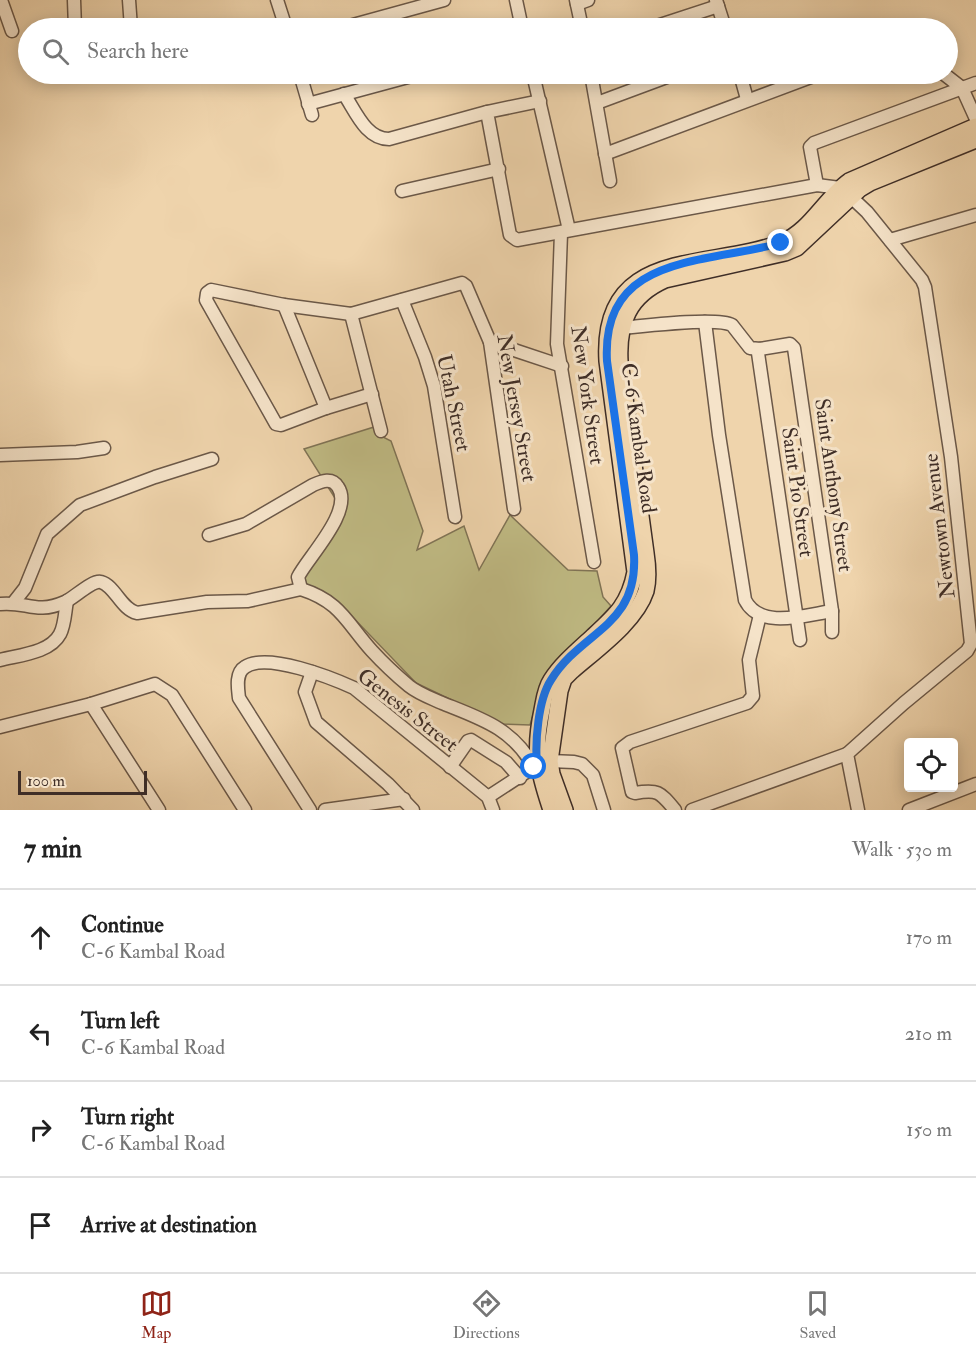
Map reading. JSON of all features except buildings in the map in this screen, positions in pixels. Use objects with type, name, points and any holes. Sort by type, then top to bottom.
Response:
[{"type":"main road","name":"C-6 Kambal Road","points":[[627,458],[606,346],[612,316],[624,296],[640,280],[662,268],[766,247],[792,237],[874,169],[976,126]]},
{"type":"main road","name":"C-6 Kambal Road","points":[[551,810],[540,764],[538,731],[545,693],[550,681],[565,662],[616,615],[625,603],[632,588],[635,572],[619,342],[627,314],[634,304],[656,284],[665,280],[785,253],[797,248],[845,192],[976,140]]},
{"type":"main road","name":"C-6 Kambal Road","points":[[540,764],[552,774],[565,810]]},
{"type":"street","points":[[1,0],[12,31]]},
{"type":"street","points":[[74,0],[75,18]]},
{"type":"street","points":[[129,0],[130,18]]},
{"type":"street","points":[[378,18],[444,0]]},
{"type":"street","points":[[516,0],[520,18]]},
{"type":"street","points":[[580,1],[581,18]]},
{"type":"street","points":[[278,3],[283,18]]},
{"type":"street","points":[[677,18],[717,3],[722,18]]},
{"type":"street","points":[[817,185],[810,147],[813,143],[976,83]]},
{"type":"street","points":[[303,84],[310,109],[344,94],[382,84]]},
{"type":"street","name":"New York Street","points":[[536,84],[565,232],[561,255],[557,344],[594,562]]},
{"type":"street","points":[[593,84],[610,181]]},
{"type":"street","points":[[597,103],[648,84]]},
{"type":"street","points":[[743,84],[747,99]]},
{"type":"street","points":[[605,154],[790,84]]},
{"type":"street","points":[[957,84],[962,88],[976,119]]},
{"type":"street","points":[[344,94],[371,135],[379,139],[389,139],[487,112],[540,101]]},
{"type":"street","points":[[487,112],[510,235],[517,240],[817,185],[845,192]]},
{"type":"street","points":[[402,191],[499,169]]},
{"type":"street","name":"Newtown Avenue","points":[[845,192],[867,212],[923,284],[952,469],[972,638],[972,651],[904,703],[847,754]]},
{"type":"street","points":[[890,240],[976,215]]},
{"type":"street","name":"New Jersey Street","points":[[402,300],[462,283],[466,286],[490,342],[514,509]]},
{"type":"street","points":[[372,394],[281,425],[276,424],[206,300],[207,293],[211,290],[351,314],[402,300]]},
{"type":"street","name":"Utah Street","points":[[402,300],[434,386],[455,517]]},
{"type":"street","points":[[284,304],[326,408]]},
{"type":"street","points":[[351,314],[381,431]]},
{"type":"street","points":[[705,322],[719,435],[748,607],[760,615],[778,618],[832,611]]},
{"type":"street","points":[[622,328],[727,322],[732,325],[747,346],[760,349]]},
{"type":"street","points":[[490,342],[562,366]]},
{"type":"street","name":"Saint Anthony Street","points":[[760,349],[792,345],[794,348],[832,611],[832,632]]},
{"type":"street","name":"Saint Pio Street","points":[[760,349],[758,353],[800,640]]},
{"type":"street","points":[[0,455],[77,452],[104,448]]},
{"type":"street","points":[[14,602],[25,588],[47,534],[80,505],[212,459]]},
{"type":"street","points":[[209,535],[246,524],[313,485],[323,481],[333,482],[337,485],[341,495],[340,511],[319,549],[298,577],[301,589]]},
{"type":"street","points":[[0,604],[14,602],[40,609],[67,601],[94,583],[100,582],[128,609],[137,613],[207,602],[248,601],[301,589],[333,604],[373,651],[411,687],[492,723],[540,764]]},
{"type":"street","points":[[0,660],[36,651],[56,640],[63,628],[67,601]]},
{"type":"street","points":[[675,810],[658,792],[651,790],[632,792],[622,748],[630,742],[747,703],[753,696],[749,660],[760,615]]},
{"type":"street","name":"Genesis Street","points":[[310,810],[240,698],[237,688],[239,676],[243,668],[247,666],[264,663],[276,664],[332,678],[354,688],[488,797]]},
{"type":"street","points":[[312,672],[305,692],[316,722],[404,799],[413,810]]},
{"type":"street","points":[[0,727],[91,704],[155,684],[172,695],[245,810]]},
{"type":"street","points":[[91,704],[159,810]]},
{"type":"street","points":[[450,767],[471,740],[506,762],[520,778]]},
{"type":"street","points":[[692,810],[847,754],[858,810]]},
{"type":"street","points":[[493,810],[488,797],[540,764],[574,762],[586,767],[593,775],[604,810]]},
{"type":"street","points":[[916,809],[976,784]]},
{"type":"street","points":[[325,810],[404,799]]},
{"type":"shaded area","points":[[374,427],[377,434],[391,441],[423,531],[417,550],[464,526],[479,570],[510,515],[568,570],[597,571],[603,597],[611,606],[547,676],[530,725],[502,724],[416,683],[344,608],[300,583],[345,514],[304,449]]},
{"type":"route","points":[[534,767],[537,765],[538,731],[545,693],[550,681],[565,662],[616,615],[632,588],[635,572],[607,361],[606,346],[612,316],[631,288],[640,280],[662,268],[781,243]]}]
